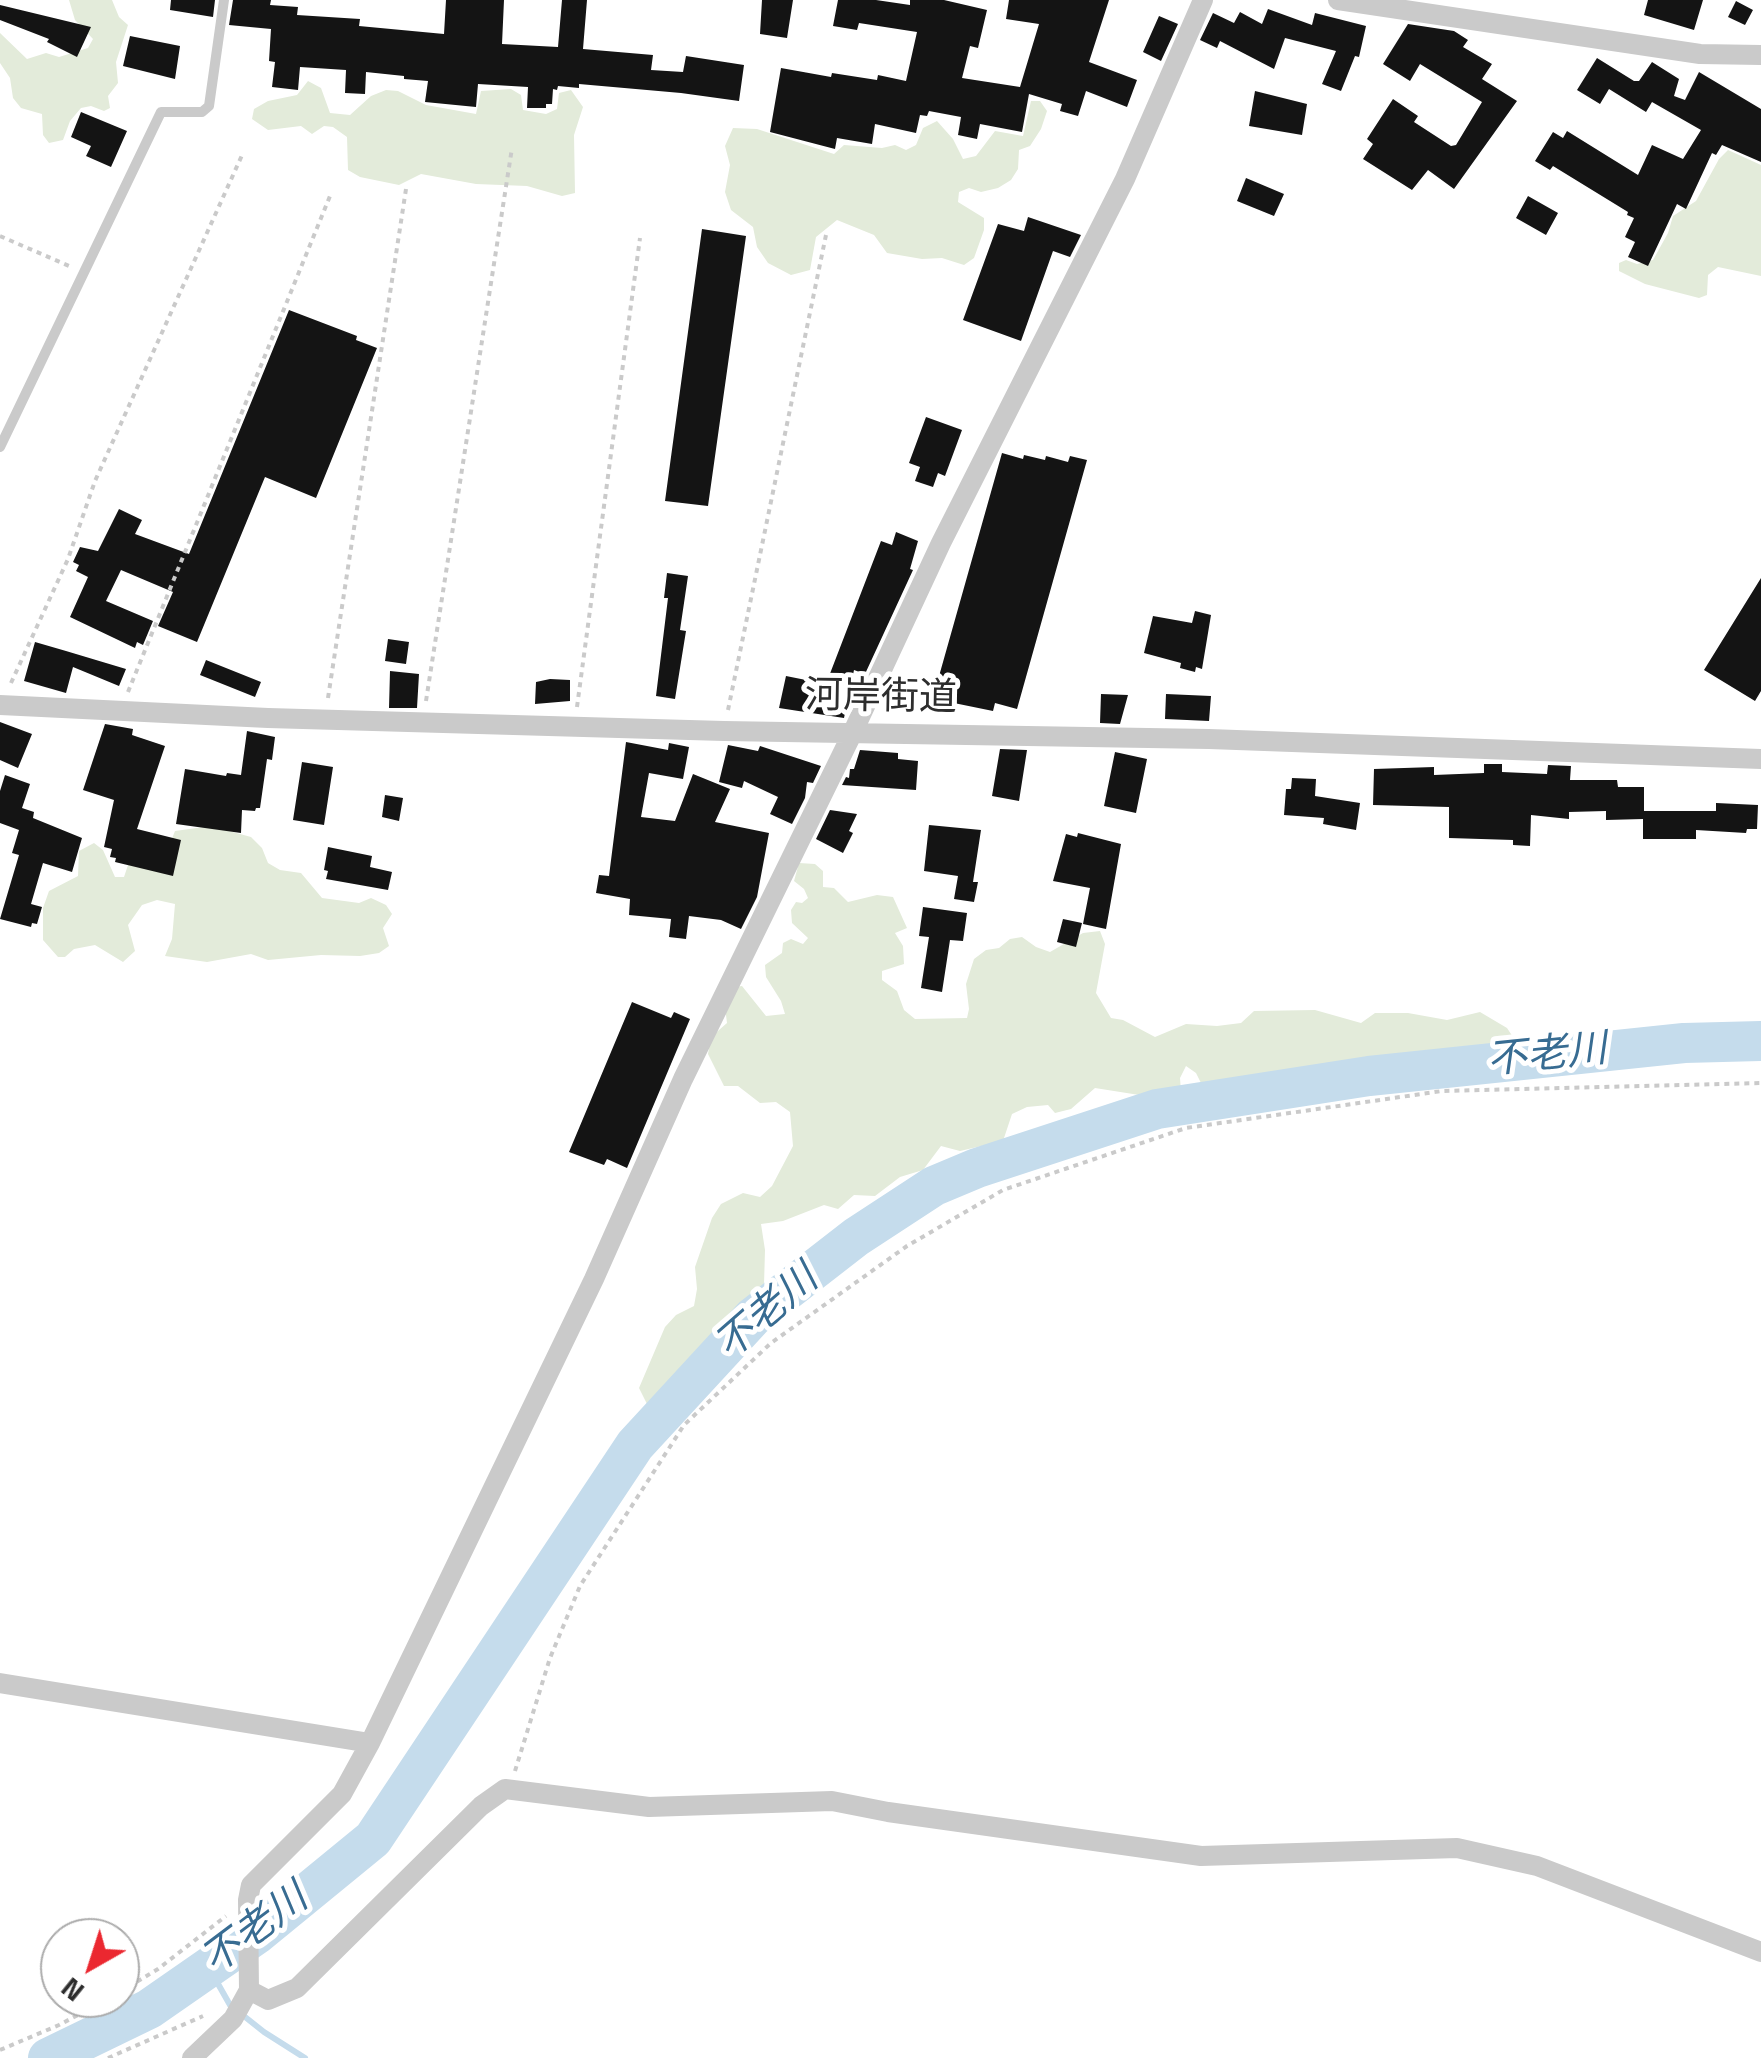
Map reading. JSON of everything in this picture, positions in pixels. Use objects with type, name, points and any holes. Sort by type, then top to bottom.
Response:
[{"type":"street","points":[[192,2058],[233,2019],[249,1990],[251,1885],[342,1794],[370,1743],[941,543],[1125,179],[1203,0]]},
{"type":"street","points":[[1338,0],[1700,54],[1761,55]]},
{"type":"street","name":"河岸街道","points":[[0,705],[325,720],[1209,739],[1761,758]]},
{"type":"street","points":[[0,1682],[370,1743]]},
{"type":"street","points":[[249,1990],[268,2000],[296,1988],[480,1806],[505,1789],[649,1806],[832,1801],[1201,1856],[1457,1848],[1537,1866],[1761,1952]]},
{"type":"lane","points":[[0,447],[161,112],[202,112],[209,106],[224,0]]},
{"type":"path","points":[[423,722],[512,148]]},
{"type":"path","points":[[0,705],[68,559],[96,481],[243,152]]},
{"type":"path","points":[[325,720],[406,188]]},
{"type":"path","points":[[120,712],[330,196]]},
{"type":"path","points":[[724,731],[826,235]]},
{"type":"path","points":[[0,236],[84,273]]},
{"type":"path","points":[[574,727],[640,238]]},
{"type":"path","points":[[509,1790],[550,1658],[580,1586],[684,1426],[771,1343],[906,1246],[1003,1190],[1186,1128],[1442,1091],[1761,1083]]},
{"type":"path","points":[[140,1980],[248,1900]]},
{"type":"path","points":[[108,2058],[199,2016],[233,2019]]},
{"type":"path","points":[[0,2050],[72,2018]]},
{"type":"green space","points":[[69,0],[112,0],[119,17],[128,25],[116,62],[118,83],[108,96],[110,108],[81,108],[70,121],[63,140],[49,143],[43,135],[42,114],[21,108],[13,98],[10,78],[0,63],[0,33],[27,59],[46,53],[59,57],[88,48],[93,39],[75,20]]},
{"type":"green space","points":[[308,81],[321,88],[330,113],[350,115],[371,96],[386,90],[398,91],[426,105],[476,114],[481,91],[511,89],[521,95],[523,110],[546,114],[557,109],[559,93],[571,90],[583,107],[574,135],[575,193],[562,196],[527,186],[476,184],[421,174],[399,185],[360,177],[348,170],[347,137],[333,127],[324,126],[312,134],[301,126],[268,130],[252,119],[254,109],[268,101],[297,95]]},
{"type":"green space","points":[[1031,101],[1040,101],[1047,111],[1030,146],[1019,150],[1018,169],[1011,180],[981,192],[969,188],[959,192],[958,202],[984,218],[974,258],[964,265],[942,258],[887,253],[874,235],[837,220],[816,237],[810,270],[791,275],[768,263],[757,247],[753,227],[731,210],[725,192],[730,165],[725,146],[733,128],[757,129],[834,154],[844,145],[895,145],[906,150],[916,145],[923,128],[937,121],[953,139],[963,159],[976,156],[995,131],[1023,136]]},
{"type":"green space","points":[[1728,150],[1761,165],[1761,276],[1718,267],[1708,275],[1707,295],[1699,298],[1645,284],[1619,271],[1619,263],[1626,260],[1637,264],[1653,260],[1673,216],[1696,201]]},
{"type":"green space","points":[[211,826],[251,837],[262,848],[268,863],[280,870],[301,873],[322,898],[359,903],[371,898],[386,905],[392,914],[383,928],[389,946],[379,953],[360,956],[268,960],[251,954],[207,962],[165,956],[172,939],[175,904],[157,900],[142,905],[128,925],[135,951],[123,962],[95,945],[58,957],[43,940],[43,908],[49,891],[78,876],[79,851],[94,843],[103,850],[115,877],[124,877],[129,862],[169,846],[175,831]]},
{"type":"green space","points":[[799,863],[815,864],[823,871],[823,887],[834,888],[848,902],[877,895],[893,897],[907,928],[895,933],[903,946],[904,964],[882,971],[882,980],[897,991],[904,1010],[915,1019],[967,1018],[966,984],[974,959],[986,950],[1022,937],[1050,952],[1083,933],[1100,931],[1105,944],[1096,993],[1111,1018],[1155,1037],[1186,1024],[1241,1023],[1254,1011],[1315,1010],[1361,1023],[1375,1013],[1408,1013],[1447,1020],[1480,1012],[1507,1028],[1517,1043],[1500,1050],[1420,1061],[1388,1061],[1298,1081],[1283,1078],[1224,1088],[1203,1087],[1196,1073],[1186,1066],[1180,1078],[1181,1092],[1152,1097],[1095,1088],[1071,1109],[1055,1113],[1048,1105],[1027,1107],[1012,1114],[1003,1141],[960,1151],[941,1146],[923,1170],[900,1177],[875,1196],[854,1195],[838,1209],[824,1205],[783,1221],[761,1224],[764,1285],[749,1302],[737,1308],[732,1325],[738,1349],[730,1359],[705,1361],[695,1370],[697,1387],[683,1400],[669,1396],[647,1404],[639,1388],[665,1327],[676,1315],[694,1306],[695,1267],[712,1218],[721,1204],[743,1193],[760,1197],[772,1186],[793,1146],[790,1112],[776,1102],[760,1103],[738,1086],[724,1086],[708,1054],[711,1037],[727,1023],[725,1007],[735,987],[742,986],[766,1016],[785,1014],[766,977],[765,965],[782,953],[783,943],[791,939],[803,944],[808,938],[792,923],[791,910],[796,902],[808,898],[794,881]]},
{"type":"building","points":[[171,0],[215,0],[213,17],[170,10]]},
{"type":"building","points":[[233,0],[271,0],[270,5],[298,7],[297,15],[360,19],[359,26],[444,34],[446,0],[504,0],[502,44],[558,47],[562,0],[587,0],[583,49],[653,55],[651,70],[683,72],[686,56],[744,65],[739,101],[579,84],[579,88],[553,89],[552,104],[546,104],[546,108],[527,108],[528,87],[478,84],[476,107],[425,102],[428,81],[404,76],[366,72],[365,94],[345,93],[346,70],[300,67],[298,90],[272,87],[275,62],[269,61],[271,29],[229,25]]},
{"type":"building","points":[[762,0],[793,0],[787,38],[760,34]]},
{"type":"building","points":[[838,0],[910,5],[910,0],[944,0],[987,10],[978,48],[970,46],[962,78],[1020,87],[1039,24],[1006,19],[1009,0],[1109,0],[1089,62],[1137,80],[1127,107],[1086,91],[1078,116],[1060,111],[1062,104],[1029,94],[1022,132],[980,124],[977,139],[958,135],[961,117],[929,111],[927,116],[920,115],[916,133],[875,124],[872,144],[837,138],[835,149],[770,132],[781,68],[831,77],[832,73],[877,80],[878,75],[906,81],[917,32],[859,23],[857,30],[833,26]]},
{"type":"building","points":[[1648,0],[1703,0],[1694,30],[1644,15]]},
{"type":"building","points":[[1736,1],[1753,10],[1745,25],[1728,17]]},
{"type":"building","points":[[0,5],[91,27],[77,57],[47,42],[49,39],[0,20]]},
{"type":"building","points":[[1268,9],[1312,25],[1315,13],[1366,26],[1359,57],[1355,56],[1341,91],[1322,84],[1336,51],[1285,38],[1274,69],[1220,41],[1217,48],[1200,40],[1213,13],[1234,23],[1240,12],[1262,24]]},
{"type":"building","points":[[1159,16],[1178,24],[1161,61],[1143,52]]},
{"type":"building","points":[[1408,24],[1454,31],[1468,40],[1463,47],[1492,64],[1482,79],[1517,101],[1454,189],[1428,170],[1412,190],[1363,159],[1373,144],[1367,139],[1393,99],[1418,116],[1414,122],[1451,146],[1456,145],[1482,102],[1420,64],[1410,81],[1383,64]]},
{"type":"building","points":[[130,36],[180,46],[175,79],[123,66]]},
{"type":"building","points":[[1597,58],[1634,81],[1639,81],[1652,62],[1679,79],[1674,96],[1685,100],[1699,72],[1761,109],[1761,162],[1722,145],[1716,155],[1712,153],[1686,209],[1677,204],[1648,266],[1628,257],[1635,242],[1625,237],[1634,218],[1628,212],[1553,166],[1550,170],[1535,161],[1553,132],[1563,138],[1567,131],[1638,175],[1652,145],[1683,159],[1701,130],[1652,102],[1646,112],[1609,89],[1600,104],[1577,90]]},
{"type":"building","points":[[1255,91],[1307,104],[1302,135],[1249,126]]},
{"type":"building","points":[[81,112],[127,131],[111,167],[86,156],[91,146],[71,137]]},
{"type":"building","points":[[1246,178],[1284,194],[1274,216],[1237,201]]},
{"type":"building","points":[[1528,196],[1558,213],[1546,235],[1516,218]]},
{"type":"building","points":[[1028,217],[1081,235],[1070,257],[1053,251],[1021,341],[963,320],[998,224],[1024,231]]},
{"type":"building","points":[[702,229],[746,236],[708,506],[665,501]]},
{"type":"building","points":[[289,310],[357,336],[356,340],[377,348],[316,498],[265,477],[197,642],[158,626],[173,592],[121,570],[106,601],[153,621],[143,645],[137,642],[135,648],[70,617],[88,577],[76,571],[79,565],[73,562],[80,547],[98,551],[119,509],[142,520],[135,534],[189,554]]},
{"type":"building","points":[[926,417],[962,430],[945,476],[938,473],[933,487],[915,481],[920,467],[909,463]]},
{"type":"building","points":[[1002,453],[1023,459],[1024,455],[1068,462],[1070,456],[1087,460],[1017,709],[995,703],[993,711],[949,702],[948,706],[932,701]]},
{"type":"building","points":[[896,532],[918,541],[910,569],[913,570],[865,674],[854,670],[844,718],[779,708],[786,676],[826,684],[881,541],[892,545]]},
{"type":"building","points":[[667,573],[688,576],[680,630],[686,631],[675,699],[656,696],[668,598],[664,598]]},
{"type":"building","points":[[1761,578],[1761,691],[1755,701],[1704,670]]},
{"type":"building","points":[[1195,611],[1211,615],[1202,669],[1196,667],[1195,672],[1180,668],[1181,663],[1144,653],[1153,616],[1192,623]]},
{"type":"building","points":[[388,639],[409,642],[406,664],[385,661]]},
{"type":"building","points":[[35,642],[126,669],[119,686],[73,667],[66,693],[24,681]]},
{"type":"building","points":[[206,660],[261,682],[255,697],[200,675]]},
{"type":"building","points":[[390,671],[419,674],[417,708],[389,708]]},
{"type":"building","points":[[570,680],[570,701],[535,704],[536,682]]},
{"type":"building","points":[[1101,694],[1128,695],[1120,724],[1100,723]]},
{"type":"building","points":[[1166,694],[1211,696],[1209,721],[1165,719]]},
{"type":"building","points":[[0,722],[32,734],[18,768],[0,760]]},
{"type":"building","points":[[105,724],[133,729],[132,735],[165,746],[137,829],[181,840],[173,876],[115,862],[116,858],[110,857],[112,849],[104,847],[114,800],[83,790]]},
{"type":"building","points":[[247,731],[275,737],[272,760],[267,759],[260,808],[242,810],[241,833],[176,824],[185,769],[241,775]]},
{"type":"building","points":[[626,742],[668,750],[669,743],[689,747],[683,779],[649,773],[641,817],[675,821],[693,774],[730,789],[715,822],[769,833],[757,897],[741,929],[721,920],[689,916],[686,939],[669,937],[671,919],[629,915],[630,899],[596,893],[599,875],[609,876]]},
{"type":"building","points":[[728,745],[758,751],[760,746],[821,766],[813,783],[807,782],[805,798],[792,824],[770,814],[778,797],[744,781],[742,788],[719,782]]},
{"type":"building","points":[[1000,749],[1027,750],[1019,801],[992,796]]},
{"type":"building","points":[[860,750],[898,753],[898,759],[918,761],[916,790],[842,785],[849,778],[850,769],[854,769]]},
{"type":"building","points":[[1115,752],[1147,759],[1136,813],[1104,806]]},
{"type":"building","points":[[302,762],[333,767],[324,825],[293,820]]},
{"type":"building","points":[[1484,764],[1502,764],[1502,772],[1547,774],[1548,765],[1571,766],[1570,780],[1617,780],[1618,787],[1644,787],[1644,811],[1716,811],[1716,803],[1758,805],[1757,829],[1747,829],[1746,833],[1696,830],[1696,839],[1643,839],[1643,819],[1606,820],[1606,811],[1569,812],[1569,819],[1531,815],[1530,846],[1513,845],[1513,840],[1449,838],[1449,807],[1373,805],[1374,769],[1434,767],[1434,775],[1484,773]]},
{"type":"building","points":[[5,775],[30,784],[22,808],[34,812],[33,818],[82,838],[72,872],[43,863],[31,904],[42,907],[37,924],[32,923],[31,927],[0,919],[19,855],[12,853],[19,830],[0,823],[0,791]]},
{"type":"building","points":[[1292,778],[1316,779],[1315,796],[1360,803],[1356,830],[1323,824],[1324,818],[1284,815],[1286,789],[1291,789]]},
{"type":"building","points":[[385,795],[403,798],[399,821],[382,817]]},
{"type":"building","points":[[830,810],[857,814],[843,853],[816,839]]},
{"type":"building","points":[[929,825],[981,830],[974,902],[954,899],[958,876],[924,871]]},
{"type":"building","points":[[1078,833],[1121,844],[1106,929],[1083,924],[1090,888],[1053,881],[1066,834],[1077,837]]},
{"type":"building","points":[[328,847],[372,856],[370,867],[392,872],[388,890],[326,879]]},
{"type":"building","points":[[923,907],[967,913],[963,941],[950,940],[942,992],[921,988],[929,937],[919,936]]},
{"type":"building","points":[[1063,919],[1082,923],[1076,947],[1057,942]]},
{"type":"building","points":[[632,1002],[671,1018],[674,1012],[690,1019],[627,1168],[607,1159],[604,1165],[569,1152]]},
{"type":"waterway","name":"不老川","points":[[48,2058],[149,2009],[257,1934],[373,1839],[635,1445],[753,1317],[856,1237],[934,1186],[1157,1109],[1369,1076],[1684,1043],[1761,1041]]},
{"type":"waterway","points":[[209,1968],[230,2005],[305,2058]]}]
